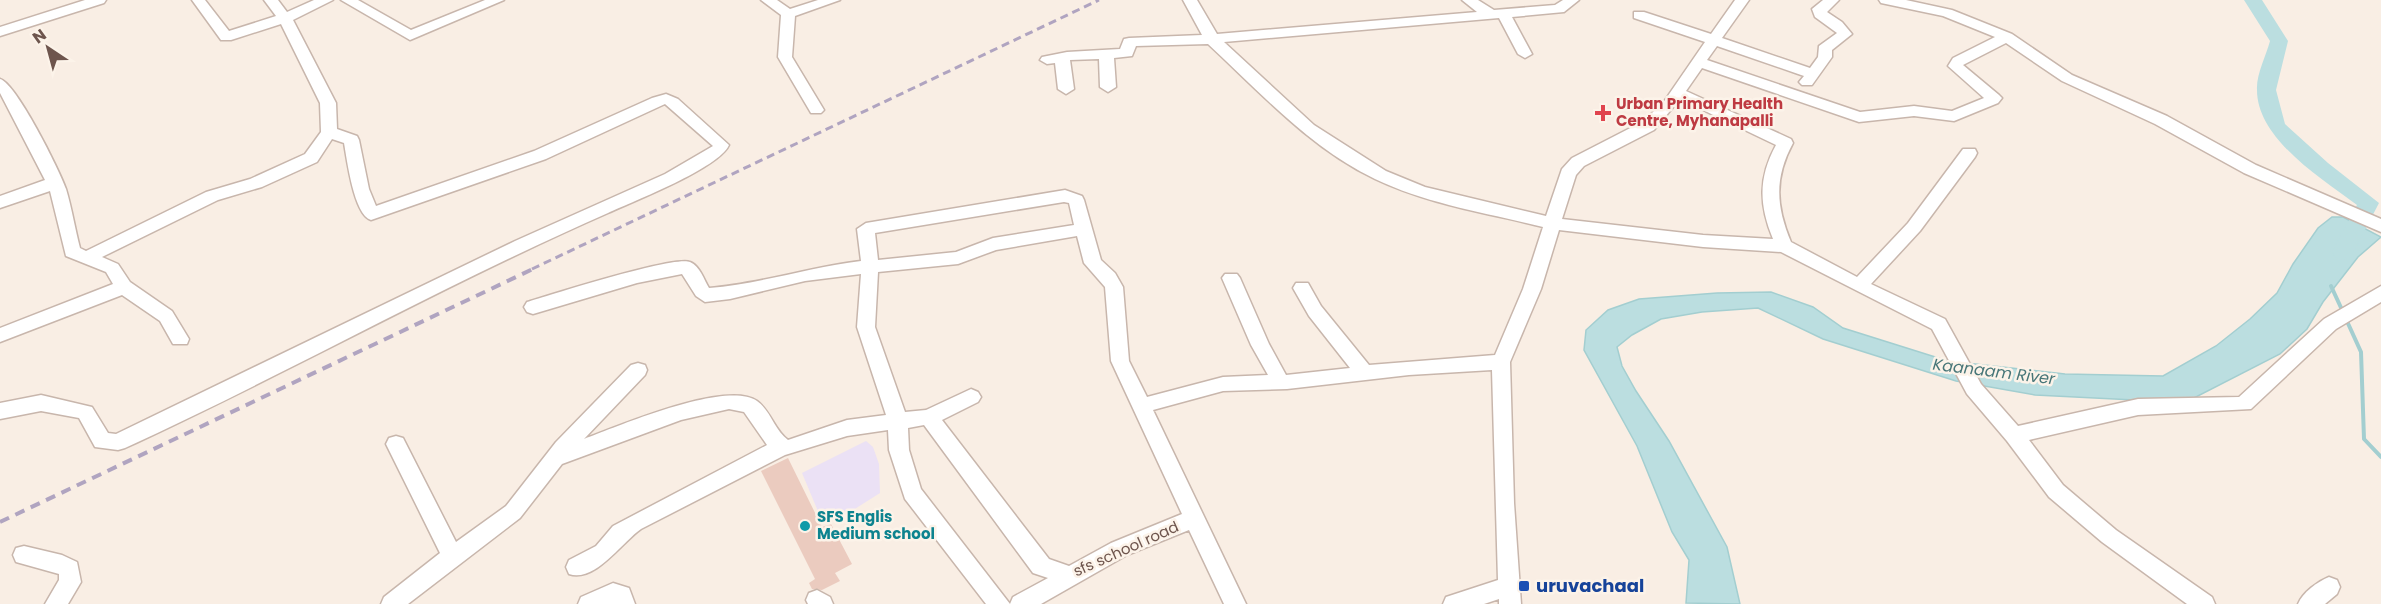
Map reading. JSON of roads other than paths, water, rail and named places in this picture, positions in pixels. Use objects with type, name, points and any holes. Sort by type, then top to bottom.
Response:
[{"type":"street","points":[[0,32],[99,0]]},
{"type":"street","points":[[86,258],[212,196],[256,183],[311,158],[329,132],[328,103],[284,18],[271,0]]},
{"type":"street","points":[[198,1],[226,37],[284,18],[326,0]]},
{"type":"street","points":[[348,0],[410,36],[497,0]]},
{"type":"street","points":[[768,0],[788,14]]},
{"type":"street","points":[[788,14],[833,0]]},
{"type":"street","points":[[1190,0],[1212,39],[1308,129],[1380,175],[1433,194],[1554,224],[1784,246],[1938,324],[1974,389],[2014,435],[2055,491],[2109,536],[2204,604]]},
{"type":"street","points":[[1469,0],[1497,13],[1524,54]]},
{"type":"street","points":[[1066,89],[1054,58],[1127,53],[1129,42],[1212,39],[1559,9],[1572,0]]},
{"type":"street","points":[[1454,604],[1510,595],[1503,504],[1501,362],[1532,289],[1568,173],[1578,162],[1648,126],[1677,92],[1742,0]]},
{"type":"street","points":[[1798,96],[1825,57],[1824,49],[1845,34],[1837,25],[1820,14],[1819,9],[1832,0]]},
{"type":"street","points":[[1886,0],[1947,13],[2007,37],[2067,78],[2161,120],[2250,169],[2381,226]]},
{"type":"street","points":[[788,14],[785,57],[816,110]]},
{"type":"street","points":[[1639,15],[1812,74]]},
{"type":"street","points":[[1698,62],[1860,117],[1914,111],[1954,116],[1994,98],[1955,66],[1958,62],[2007,37]]},
{"type":"street","points":[[1106,54],[1108,87]]},
{"type":"street","points":[[0,85],[11,96],[55,183],[72,252],[112,267],[124,287],[166,316],[180,339]]},
{"type":"street","points":[[1677,92],[1785,143],[1774,160],[1767,192],[1784,246]]},
{"type":"street","points":[[0,411],[41,403],[78,410],[85,412],[92,420],[102,441],[118,442],[272,370],[522,244],[659,183],[718,152],[721,145],[673,102],[666,99],[523,162],[371,214],[361,189],[351,140],[329,132]]},
{"type":"street","points":[[1859,286],[1914,227],[1970,153]]},
{"type":"street","points":[[0,202],[55,183]]},
{"type":"street","points":[[999,604],[912,493],[899,450],[898,422],[890,388],[866,327],[870,268],[866,229],[1065,196],[1076,200],[1093,263],[1109,278],[1114,287],[1118,311],[1120,361],[1196,518]]},
{"type":"street","points":[[532,307],[637,277],[686,267],[694,273],[699,288],[705,295],[730,293],[805,275],[958,258],[993,244],[1084,229]]},
{"type":"street","points":[[1231,278],[1260,345],[1281,382]]},
{"type":"street","points":[[0,335],[124,287]]},
{"type":"street","points":[[1302,288],[1315,311],[1364,372]]},
{"type":"street","points":[[2014,435],[2138,407],[2244,404],[2344,316],[2381,292]]},
{"type":"street","points":[[1140,406],[1223,384],[1281,382],[1357,375],[1364,372],[1501,362]]},
{"type":"street","points":[[392,604],[452,556],[513,512],[555,458],[638,370]]},
{"type":"street","points":[[555,458],[643,424],[720,402],[737,401],[748,404],[773,440],[782,447],[788,448],[847,428],[929,417],[971,397]]},
{"type":"street","name":"sfs school road","points":[[929,417],[1041,566],[1069,576],[1119,549],[1196,518],[1234,604]]},
{"type":"street","points":[[396,444],[452,556]]},
{"type":"street","points":[[577,567],[604,552],[620,532],[634,523],[782,447]]},
{"type":"street","points":[[24,555],[62,564],[69,569],[70,582],[56,604]]},
{"type":"street","points":[[1021,604],[1069,576]]},
{"type":"street","points":[[2309,604],[2329,588]]},
{"type":"street","points":[[589,604],[613,593],[621,595],[624,604]]},
{"type":"water","points":[[2332,217],[2343,217],[2381,237],[2358,257],[2323,302],[2307,329],[2280,354],[2192,399],[2154,401],[2035,395],[1956,381],[1823,339],[1758,308],[1702,312],[1661,319],[1632,335],[1617,347],[1622,366],[1669,441],[1727,547],[1740,604],[1686,603],[1689,560],[1672,532],[1637,446],[1584,350],[1586,330],[1608,310],[1639,299],[1717,293],[1771,292],[1813,307],[1843,328],[1948,361],[2065,374],[2163,376],[2216,346],[2250,319],[2277,293],[2293,264],[2318,228]]},
{"type":"waterway","name":"Kaanaam River","points":[[2253,0],[2279,41],[2266,90],[2276,126],[2321,168],[2369,203],[2343,252]]},
{"type":"waterway","points":[[2331,286],[2343,312]]},
{"type":"waterway","points":[[2346,319],[2361,352],[2364,439],[2381,457]]},
{"type":"railway","points":[[532,269],[1099,0]]},
{"type":"railway","points":[[0,522],[535,268]]},
{"type":"place","name":"Urban Primary Health Centre, Myhanapalli","points":[[1603,113]]},
{"type":"place","name":"SFS Englis Medium school","points":[[805,526]]},
{"type":"place","name":"uruvachaal","points":[[1524,586]]}]
